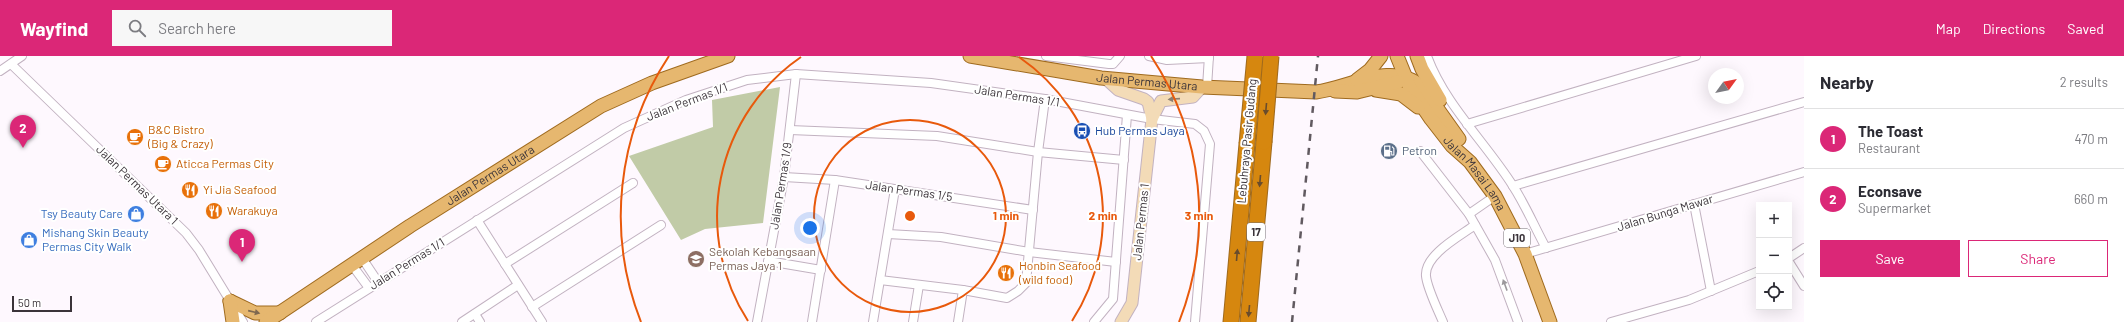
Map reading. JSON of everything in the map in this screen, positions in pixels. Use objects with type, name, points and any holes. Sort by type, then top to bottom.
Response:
[{"type":"highway","name":"Lebuhraya Pasir Gudang","points":[[1231,322],[1255,56]]},
{"type":"highway","name":"Lebuhraya Pasir Gudang","points":[[1248,322],[1271,56]]},
{"type":"main road","name":"Jalan Permas Utara","points":[[266,322],[601,106],[652,83],[728,56]]},
{"type":"main road","name":"Jalan Permas Utara","points":[[970,56],[1106,79],[1204,87],[1316,92],[1356,81],[1392,75],[1405,76]]},
{"type":"main road","points":[[1356,81],[1370,70],[1381,56]]},
{"type":"main road","name":"Jalan Masai Lama","points":[[1397,56],[1410,88],[1431,119],[1452,146],[1470,162],[1495,196],[1526,254],[1550,322]]},
{"type":"main road","name":"Jalan Masai Lama","points":[[1405,76],[1407,67],[1406,56]]},
{"type":"main road","points":[[1417,56],[1422,69],[1452,120],[1470,162]]},
{"type":"main road","name":"Jalan Permas Utara","points":[[1327,90],[1347,92],[1370,89],[1400,81],[1405,76]]},
{"type":"main road","name":"Jalan Masai Lama","points":[[1405,76],[1414,80],[1422,87],[1459,139]]},
{"type":"main road","points":[[1370,89],[1401,94],[1431,119]]},
{"type":"main road","points":[[230,302],[255,313],[280,313]]},
{"type":"main road","points":[[230,302],[233,322]]},
{"type":"street","points":[[0,71],[22,56]]},
{"type":"street","points":[[1048,56],[1113,64],[1120,56]]},
{"type":"street","points":[[1149,56],[1167,60],[1209,57],[1204,87]]},
{"type":"street","points":[[1427,56],[1435,74],[1467,124],[1513,186],[1546,248]]},
{"type":"street","points":[[1467,124],[1675,59],[1696,56]]},
{"type":"street","name":"Jalan Permas Utara 1","points":[[11,64],[186,233],[199,250],[242,322]]},
{"type":"street","name":"Jalan Permas 1/1","points":[[316,322],[624,128],[708,91],[747,80],[796,74],[931,83],[1045,99],[1152,119],[1195,124],[1204,131],[1210,144],[1195,322]]},
{"type":"street","name":"Jalan Permas 1/9","points":[[757,322],[784,177],[796,74]]},
{"type":"street","name":"Jalan Permas 1","points":[[1106,79],[1118,90],[1144,99],[1148,102],[1152,119],[1132,303],[1121,322]]},
{"type":"street","name":"Jalan Permas 1","points":[[1152,119],[1161,101],[1193,97],[1204,87]]},
{"type":"street","points":[[880,280],[963,290],[1007,298],[1026,283],[1038,152],[1045,99]]},
{"type":"street","points":[[1513,186],[1804,102]]},
{"type":"street","points":[[1094,322],[1112,299],[1127,114]]},
{"type":"street","points":[[790,130],[937,136],[1038,152],[1124,160]]},
{"type":"street","points":[[1420,151],[1469,214],[1495,260],[1518,322]]},
{"type":"street","name":"Jalan Bunga Mawar","points":[[1526,254],[1804,172]]},
{"type":"street","name":"Jalan Permas 1/5","points":[[784,177],[836,180],[1033,210]]},
{"type":"street","points":[[812,322],[836,180]]},
{"type":"street","points":[[505,264],[633,183]]},
{"type":"street","points":[[873,322],[895,189]]},
{"type":"street","points":[[1469,214],[1495,196]]},
{"type":"street","points":[[1694,204],[1711,291]]},
{"type":"street","points":[[477,220],[542,322]]},
{"type":"street","points":[[532,307],[661,225]]},
{"type":"street","points":[[1443,322],[1426,277],[1427,266],[1431,258],[1475,225]]},
{"type":"street","points":[[888,234],[941,237],[1029,252],[1116,262]]},
{"type":"street","points":[[1792,256],[1804,248]]},
{"type":"street","points":[[768,261],[821,270]]},
{"type":"street","points":[[357,262],[378,282]]},
{"type":"street","points":[[357,262],[369,288]]},
{"type":"street","points":[[1792,267],[1804,286]]},
{"type":"street","points":[[1611,322],[1689,300],[1756,272]]},
{"type":"street","points":[[462,322],[518,285]]},
{"type":"street","points":[[913,322],[919,285]]},
{"type":"street","points":[[958,322],[963,290]]},
{"type":"street","points":[[475,314],[480,322]]},
{"type":"green space","points":[[780,87],[763,223],[705,229],[681,240],[629,156],[713,127],[712,100]]},
{"type":"railway","points":[[1292,322],[1318,56]]},
{"type":"place","name":"Hub Permas Jaya","points":[[1082,131]]},
{"type":"place","name":"B&C Bistro (Big & Crazy)","points":[[135,137]]},
{"type":"place","name":"Econsave","points":[[23,148]]},
{"type":"place","name":"Petron","points":[[1389,151]]},
{"type":"place","name":"Aticca Permas City","points":[[163,164]]},
{"type":"place","name":"Yi Jia Seafood","points":[[190,190]]},
{"type":"place","name":"Warakuya","points":[[214,211]]},
{"type":"place","name":"Tsy Beauty Care","points":[[136,214]]},
{"type":"place","name":"Mishang Skin Beauty Permas City Walk","points":[[29,240]]},
{"type":"place","name":"Sekolah Kebangsaan Permas Jaya 1","points":[[696,259]]},
{"type":"place","name":"The Toast","points":[[242,262]]},
{"type":"place","name":"Honbin Seafood (wild food)","points":[[1006,273]]}]
